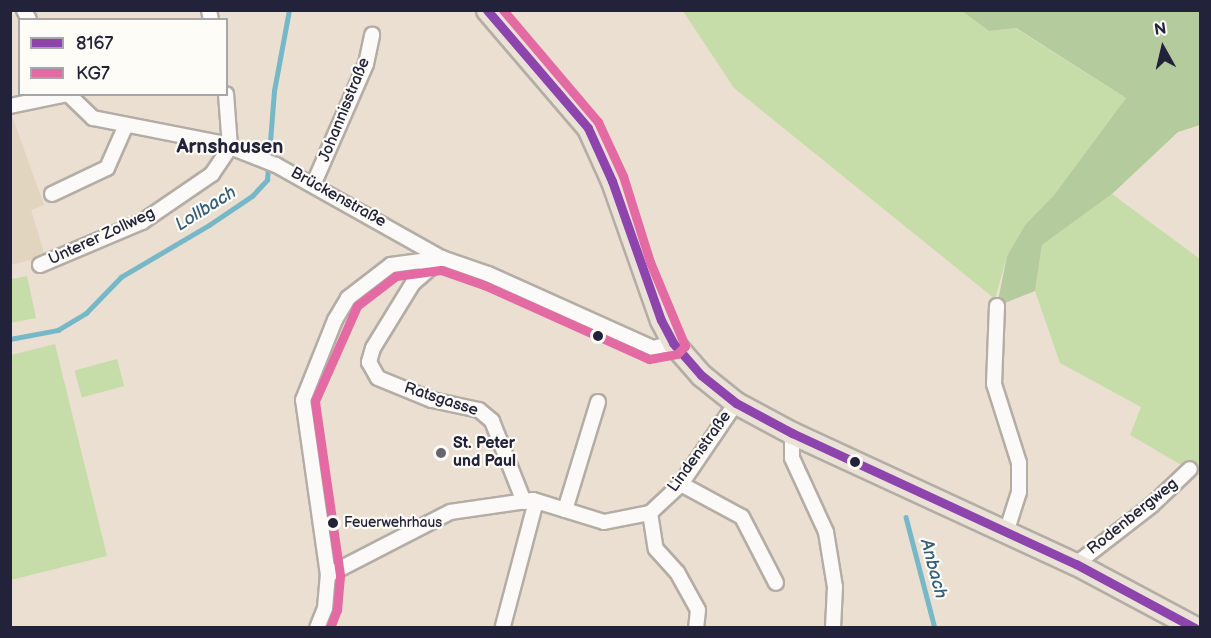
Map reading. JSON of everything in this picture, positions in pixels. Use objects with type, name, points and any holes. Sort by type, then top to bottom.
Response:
[{"type":"main road","points":[[487,10],[588,128],[612,181],[639,266],[673,343],[701,375],[736,403],[792,433],[1076,564],[1196,627]]},
{"type":"street","name":"Johannisstraße","points":[[314,183],[366,64],[372,36]]},
{"type":"street","points":[[10,106],[58,96]]},
{"type":"street","name":"Brückenstraße","points":[[70,96],[93,118],[230,147],[262,159],[314,183],[442,258],[488,274],[653,348],[673,343]]},
{"type":"street","points":[[226,96],[230,147]]},
{"type":"street","points":[[52,194],[106,168],[126,125]]},
{"type":"street","name":"Unterer Zollweg","points":[[40,265],[142,222],[171,205],[212,174],[230,147]]},
{"type":"street","points":[[317,627],[325,608],[328,575],[303,409],[312,374],[348,298],[391,265],[442,258]]},
{"type":"street","name":"Ratsgasse","points":[[442,258],[413,283],[373,348],[369,362],[378,378],[432,400],[479,410],[492,421],[530,502]]},
{"type":"street","points":[[997,306],[994,384],[1019,463],[1019,492],[1006,533]]},
{"type":"street","points":[[565,510],[598,402]]},
{"type":"street","name":"Lindenstraße","points":[[650,513],[681,484],[736,403]]},
{"type":"street","points":[[792,433],[792,458],[826,532],[835,587],[833,627]]},
{"type":"street","name":"Rodenbergweg","points":[[1076,564],[1152,505],[1190,469]]},
{"type":"street","points":[[681,484],[742,517],[776,583]]},
{"type":"street","points":[[328,575],[450,512],[530,502],[604,522],[650,513],[656,549],[677,572],[698,610],[696,627]]},
{"type":"street","points":[[503,626],[530,502]]},
{"type":"shaded area","points":[[12,116],[44,205],[31,210],[45,256],[11,265]]},
{"type":"green space","points":[[683,11],[962,11],[989,31],[1015,28],[1126,98],[1054,195],[1025,225],[1007,256],[995,299],[734,88]]},
{"type":"green space","points":[[962,11],[1200,11],[1200,125],[1178,132],[1112,194],[1042,245],[1035,291],[997,306],[1007,256],[1025,225],[1054,195],[1126,98],[1016,28],[989,31]]},
{"type":"green space","points":[[1112,194],[1200,259],[1200,476],[1130,435],[1141,407],[1060,363],[1035,291],[1042,245]]},
{"type":"green space","points":[[27,276],[36,318],[11,323],[11,279]]},
{"type":"green space","points":[[55,344],[107,556],[11,580],[11,355]]},
{"type":"green space","points":[[117,359],[124,386],[82,397],[74,370]]},
{"type":"waterway","name":"Lollbach","points":[[10,339],[58,330],[86,313],[121,277],[209,225],[252,196],[267,180],[274,91],[289,10]]},
{"type":"waterway","name":"Anbach","points":[[906,517],[935,628]]},
{"type":"transit line","name":"8167","points":[[487,10],[588,128],[612,181],[661,320],[673,343],[701,375],[736,403],[792,433],[1076,564],[1195,628]]},
{"type":"transit line","name":"KG7","points":[[330,628],[337,610],[340,575],[315,401],[357,306],[396,276],[441,270],[484,285],[649,359],[677,354],[685,346],[650,262],[623,176],[598,122],[503,10]]},
{"type":"place","name":"St. Peter und Paul","points":[[441,453]]},
{"type":"place","name":"Feuerwehrhaus","points":[[333,523]]},
{"type":"district","name":"Arnshausen","points":[[230,147]]}]
